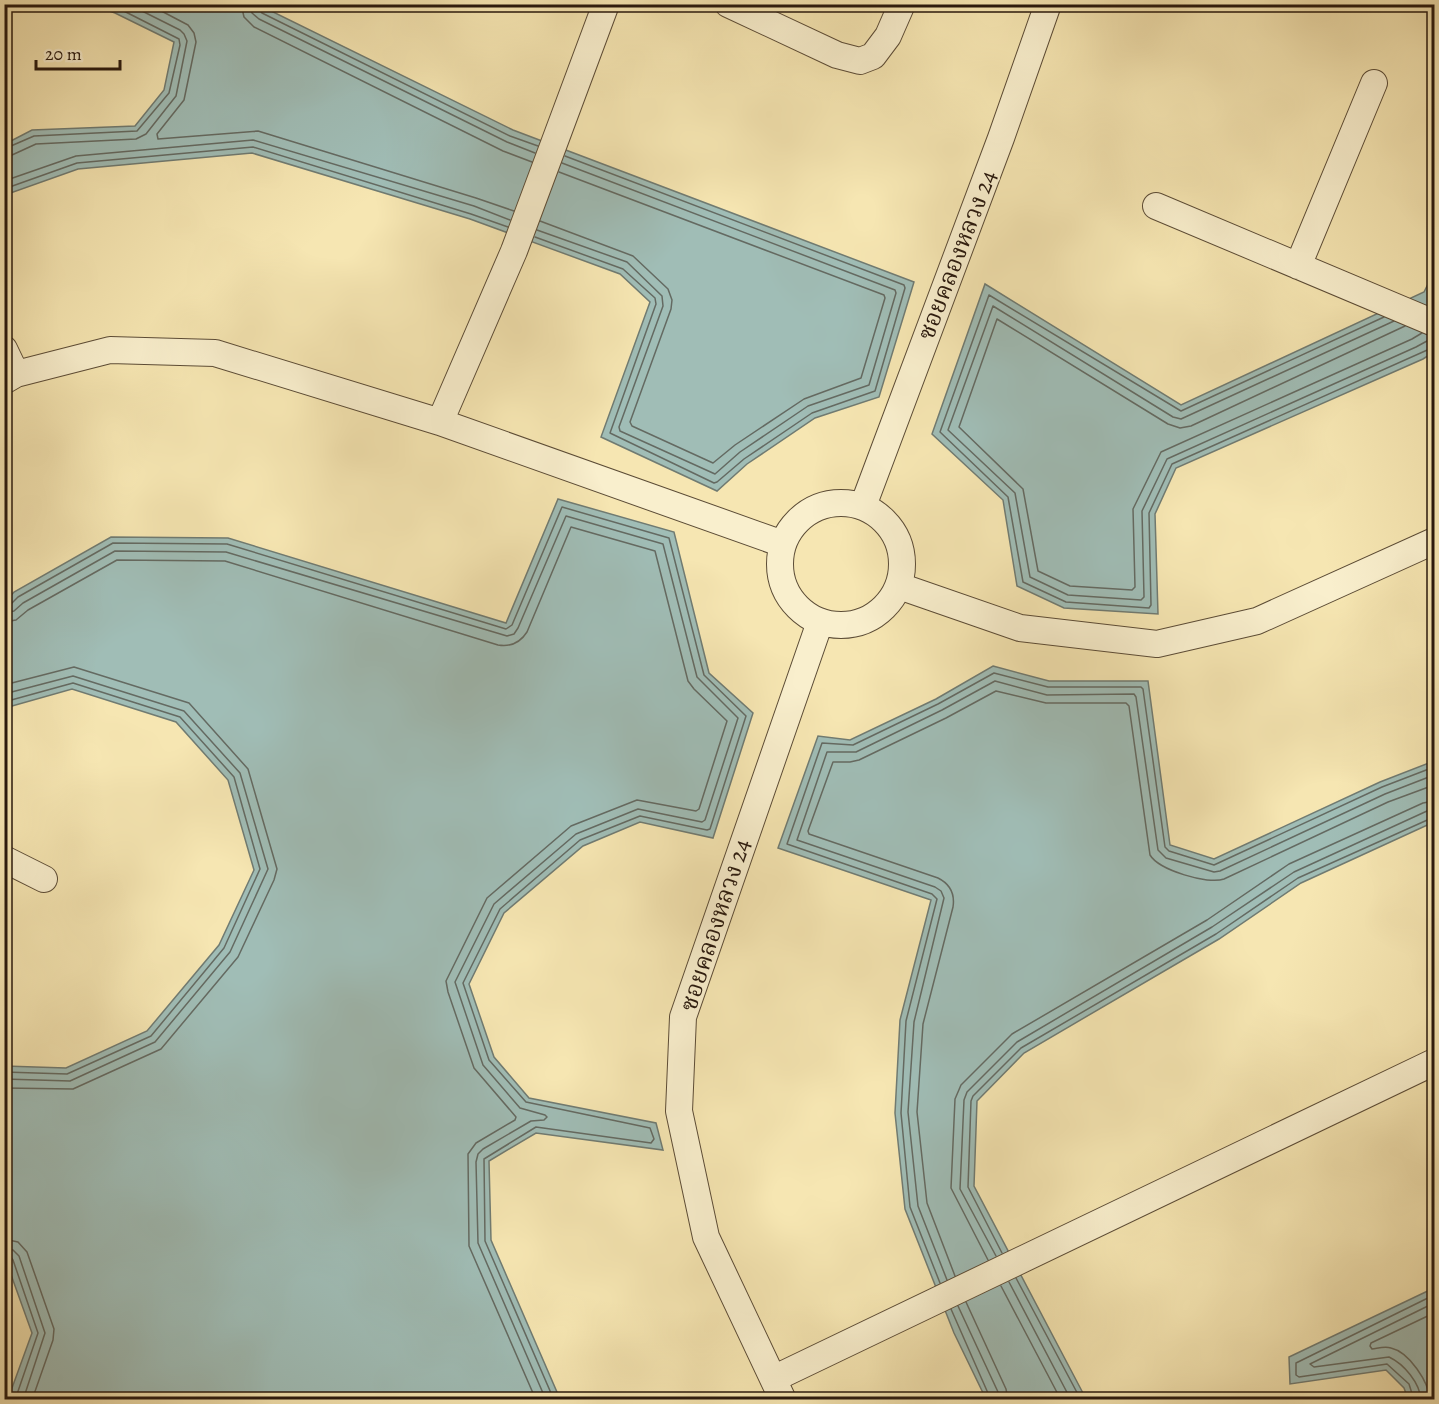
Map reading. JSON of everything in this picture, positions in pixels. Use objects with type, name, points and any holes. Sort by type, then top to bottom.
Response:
[{"type":"street","points":[[440,422],[513,251],[606,4]]},
{"type":"street","points":[[728,4],[837,55],[860,61],[873,56],[888,36],[902,4]]},
{"type":"street","name":"ซอยคลองหลวง 24","points":[[863,506],[1001,138],[1048,4]]},
{"type":"street","points":[[1298,266],[1374,83]]},
{"type":"street","points":[[1156,206],[1434,323]]},
{"type":"street","points":[[4,349],[10,377],[110,350],[215,353],[440,422],[783,544]]},
{"type":"street","points":[[843,502],[863,506],[879,515],[893,530],[901,547],[903,567],[899,586],[889,603],[875,616],[857,624],[848,625],[838,626],[820,622],[803,613],[789,599],[782,582],[779,562],[783,544],[792,526],[806,513],[834,503],[843,502]]},
{"type":"street","points":[[899,586],[1020,628],[1157,644],[1257,621],[1434,541]]},
{"type":"street","name":"ซอยคลองหลวง 24","points":[[778,1389],[706,1237],[679,1111],[683,1017],[820,622]]},
{"type":"street","points":[[4,859],[44,879]]},
{"type":"street","points":[[778,1389],[938,1300],[1434,1062]]},
{"type":"water","points":[[93,5],[259,5],[513,130],[914,282],[879,397],[815,418],[747,464],[717,491],[601,437],[650,302],[620,274],[470,219],[252,153],[78,169],[5,195],[5,144],[32,130],[135,126],[164,90],[174,42],[115,13]]},
{"type":"water","points":[[1434,272],[1434,352],[1423,359],[1176,468],[1155,514],[1158,614],[1064,608],[1017,586],[1003,500],[932,434],[985,284],[1181,405],[1424,292]]},
{"type":"water","points":[[558,499],[674,532],[709,673],[753,713],[713,838],[640,822],[583,846],[504,913],[469,984],[494,1057],[529,1098],[656,1123],[663,1150],[536,1133],[489,1161],[491,1240],[560,1399],[8,1399],[32,1333],[5,1258],[5,1066],[66,1068],[147,1031],[219,945],[254,870],[228,780],[176,722],[72,689],[5,708],[5,602],[14,592],[111,537],[228,538],[506,623]]},
{"type":"water","points":[[993,666],[1049,681],[1148,681],[1170,845],[1214,859],[1380,782],[1434,761],[1434,822],[1301,883],[1219,939],[1024,1053],[977,1101],[974,1186],[1084,1395],[1096,1399],[986,1399],[954,1333],[905,1209],[895,1113],[900,1020],[931,900],[778,848],[818,736],[850,740],[936,699]]},
{"type":"water","points":[[1434,1288],[1434,1399],[1408,1399],[1404,1388],[1386,1370],[1290,1384],[1289,1357]]}]
